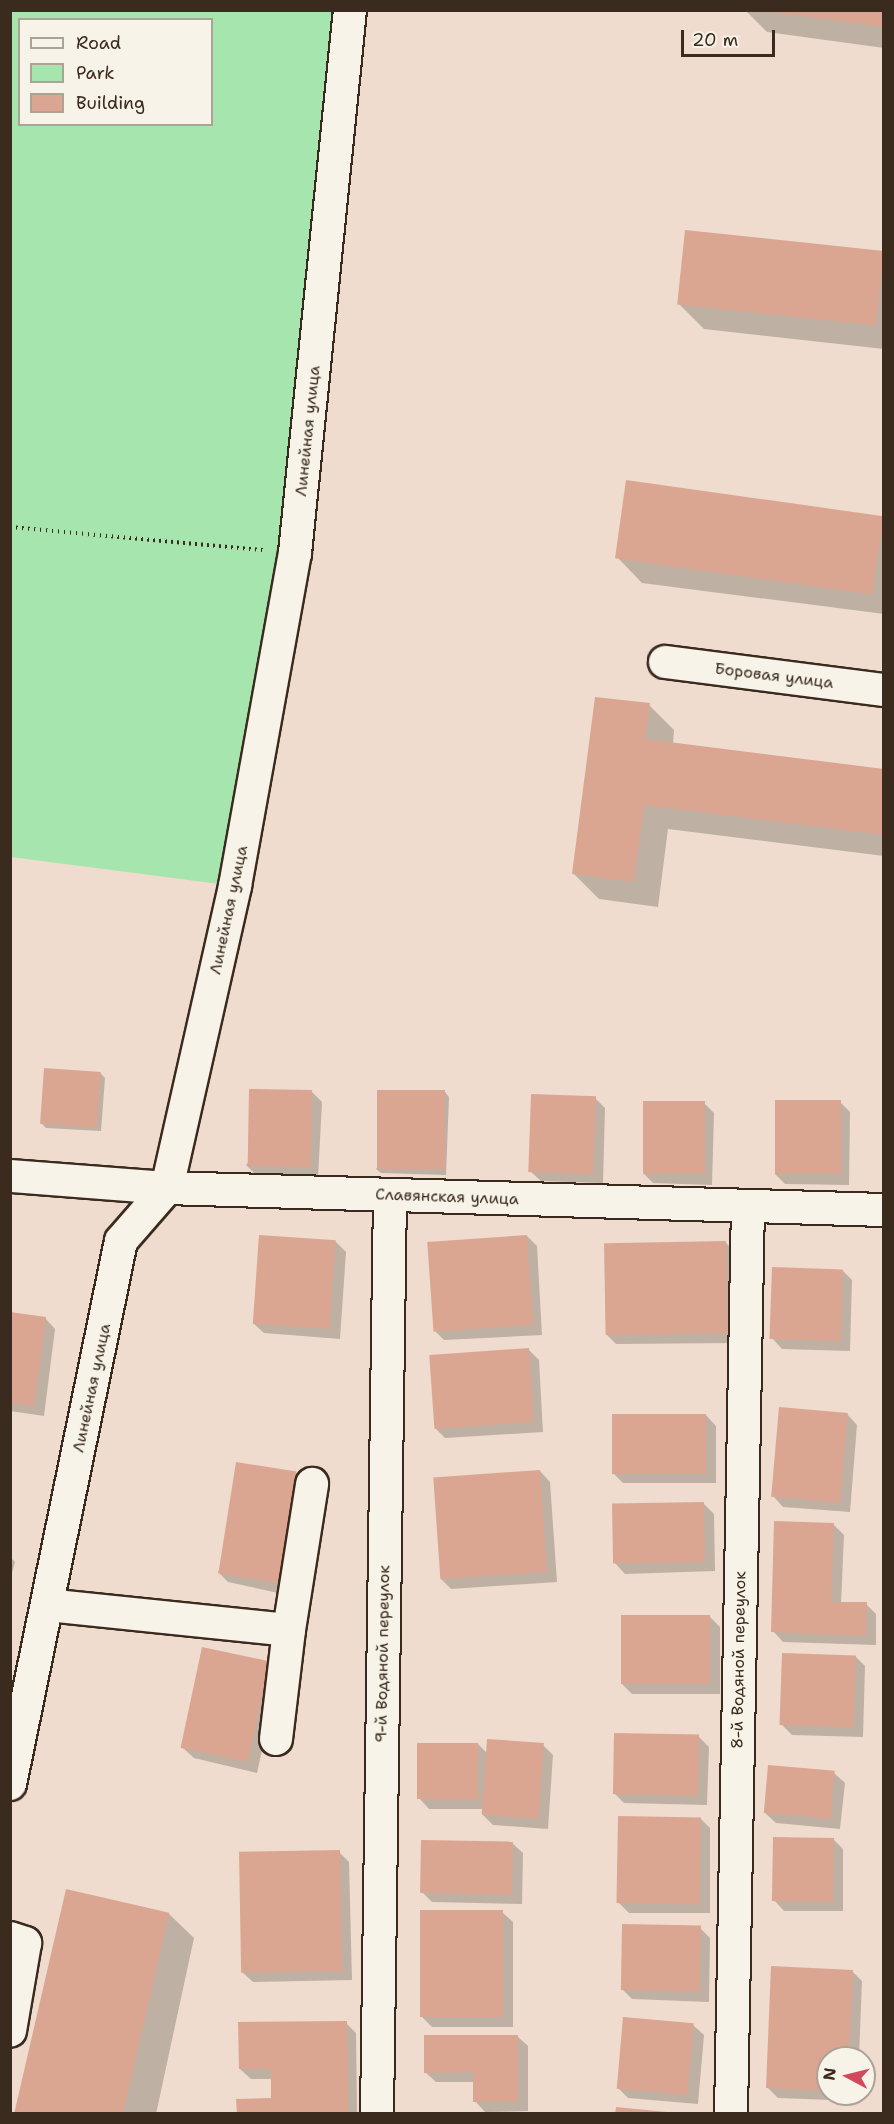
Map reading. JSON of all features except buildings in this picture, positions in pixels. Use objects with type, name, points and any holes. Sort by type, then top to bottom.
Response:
[{"type":"street","name":"Линейная улица","points":[[10,1784],[17,1718],[47,1605],[122,1241],[166,1188],[235,886],[295,553],[350,10]]},
{"type":"street","name":"Боровая улица","points":[[665,662],[884,690]]},
{"type":"street","name":"Славянская улица","points":[[10,1176],[166,1188],[884,1210]]},
{"type":"street","name":"9-й Водяной переулок","points":[[377,2114],[390,1195]]},
{"type":"street","name":"8-й Водяной переулок","points":[[730,2114],[748,1206]]},
{"type":"street","points":[[276,1739],[289,1630],[312,1484]]},
{"type":"street","points":[[47,1605],[289,1630]]},
{"type":"street","points":[[10,1938],[25,1943],[10,2031]]},
{"type":"path","points":[[10,527],[295,553]]},
{"type":"green space","points":[[11,11],[350,11],[295,553],[235,886],[11,857]]}]
